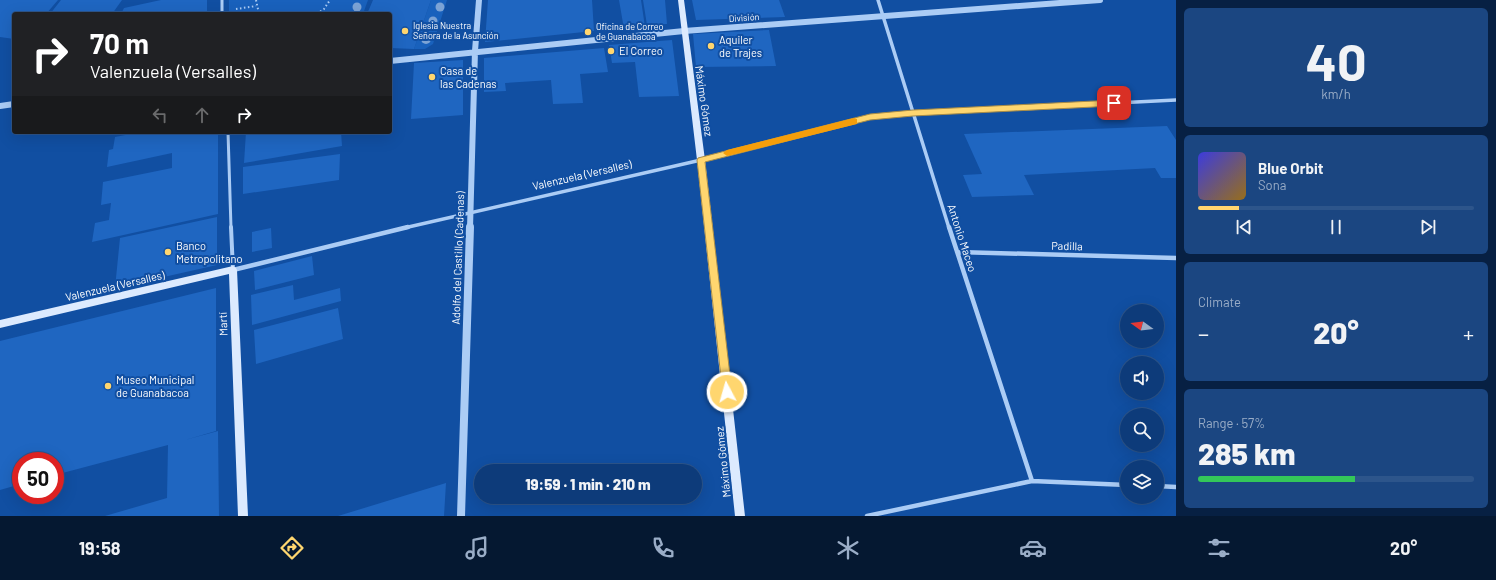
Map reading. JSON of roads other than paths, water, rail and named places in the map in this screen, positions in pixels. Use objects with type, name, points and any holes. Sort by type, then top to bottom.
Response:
[{"type":"main road","name":"Máximo Gómez","points":[[681,0],[701,160],[740,516]]},
{"type":"main road","name":"Valenzuela (Versalles)","points":[[0,324],[233,270]]},
{"type":"main road","name":"Martí","points":[[233,270],[243,516]]},
{"type":"street","points":[[222,0],[222,12]]},
{"type":"street","name":"Adolfo del Castillo (Cadenas)","points":[[461,516],[475,51],[479,0]]},
{"type":"street","name":"Antonio Maceo","points":[[878,0],[957,252],[1032,481]]},
{"type":"street","name":"División","points":[[392,61],[475,51],[684,31],[1100,0]]},
{"type":"street","name":"Valenzuela (Versalles)","points":[[233,270],[471,211],[701,160],[870,117],[913,113],[1176,100]]},
{"type":"street","points":[[0,106],[12,104]]},
{"type":"street","name":"Martí","points":[[228,134],[233,270]]},
{"type":"street","name":"Padilla","points":[[957,252],[1176,258]]},
{"type":"street","points":[[867,516],[1032,481],[1120,485]]},
{"type":"street","points":[[1164,486],[1176,487]]},
{"type":"place","name":"Iglesia Nuestra Señora de la Asunción","points":[[405,31]]},
{"type":"place","name":"Oficina de Correo de Guanabacoa","points":[[588,32]]},
{"type":"place","name":"Aquiler de Trajes","points":[[711,46]]},
{"type":"place","name":"El Correo","points":[[611,51]]},
{"type":"place","name":"Casa de las Cadenas","points":[[432,77]]},
{"type":"place","name":"Banco Metropolitano","points":[[168,252]]},
{"type":"place","name":"Museo Municipal de Guanabacoa","points":[[108,386]]}]
